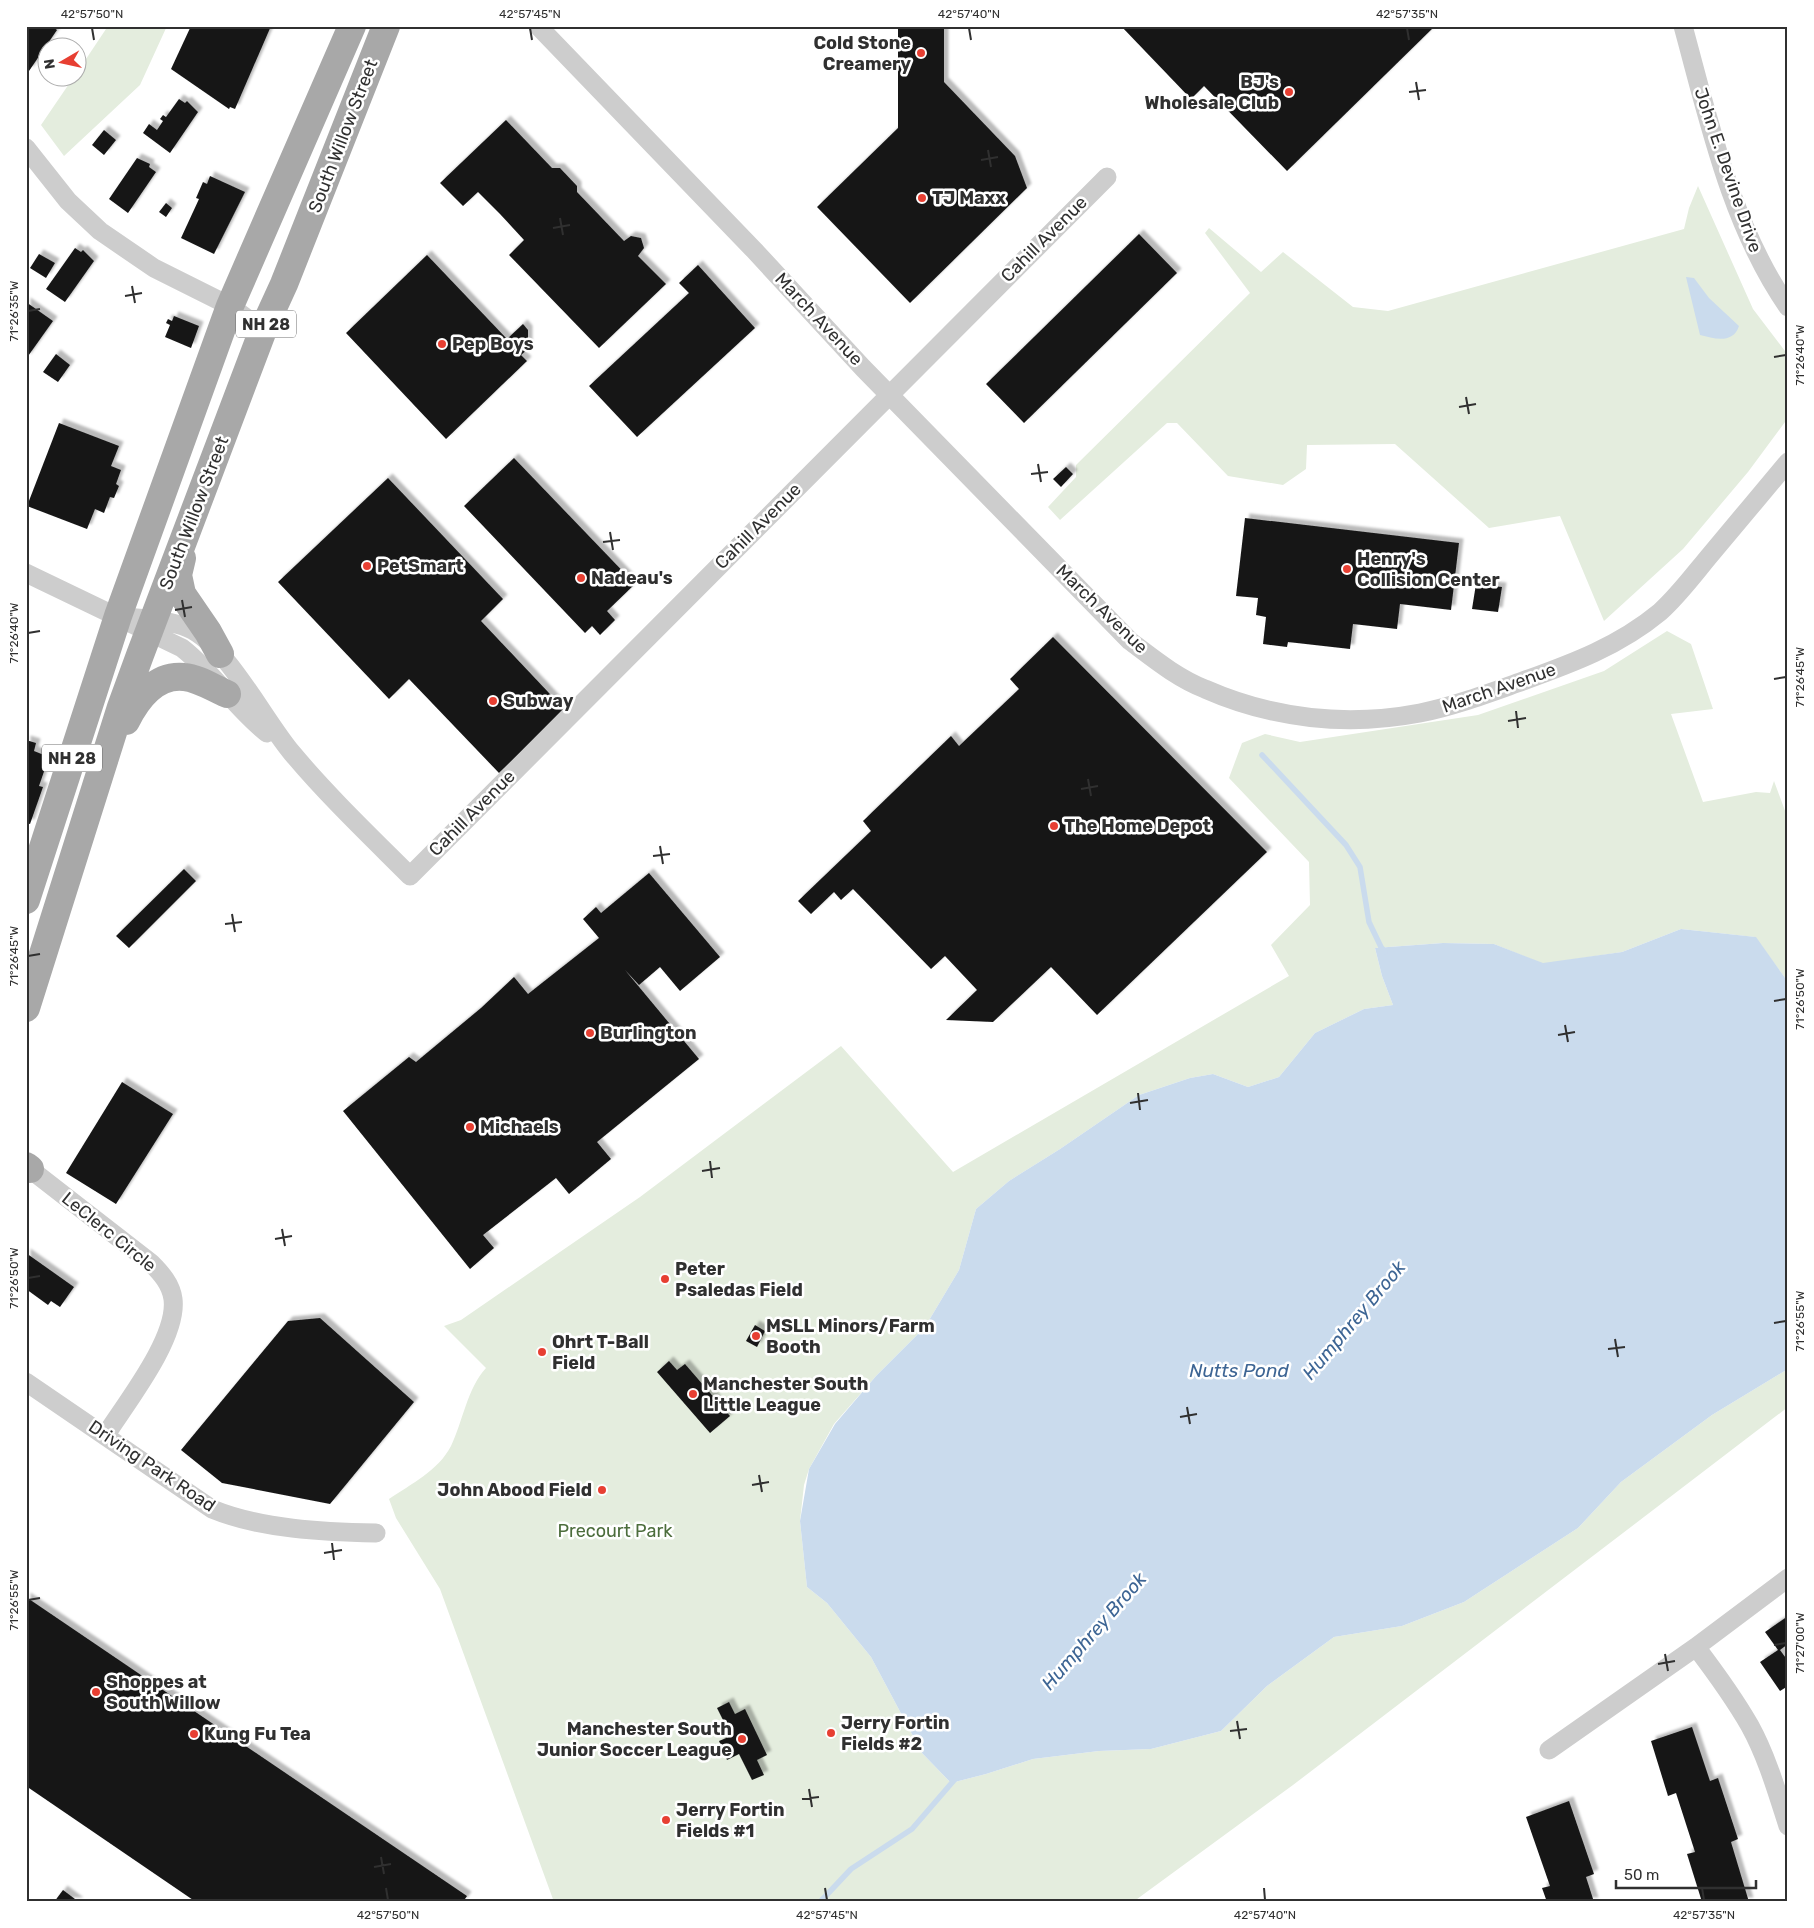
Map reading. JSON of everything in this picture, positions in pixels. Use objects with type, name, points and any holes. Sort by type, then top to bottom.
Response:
[{"type":"main road","name":"South Willow Street","points":[[26,900],[118,616],[230,306],[352,26]]},
{"type":"main road","name":"South Willow Street","points":[[26,1008],[121,707],[263,330],[284,284],[386,26]]},
{"type":"main road","points":[[188,529],[178,575],[178,585],[220,654]]},
{"type":"main road","points":[[97,783],[132,710],[140,697],[152,687],[172,677],[183,676],[226,694]]},
{"type":"street","name":"March Avenue","points":[[538,26],[1130,641],[1165,667],[1203,689],[1246,704],[1288,716],[1333,720],[1377,720],[1421,713],[1464,702],[1587,657],[1627,637],[1662,610],[1788,462]]},
{"type":"street","name":"John E. Devine Drive","points":[[1683,26],[1710,122],[1744,226],[1758,258],[1788,307]]},
{"type":"street","points":[[26,148],[68,201],[100,231],[154,268],[230,306],[263,330]]},
{"type":"street","name":"Cahill Avenue","points":[[292,753],[410,876],[1107,177]]},
{"type":"street","points":[[26,573],[118,616],[151,626],[189,628],[204,638],[220,654],[292,753]]},
{"type":"street","points":[[151,626],[198,660],[226,694],[261,728],[292,753]]},
{"type":"street","name":"LeClerc Circle","points":[[27,1168],[151,1263],[166,1278],[173,1298],[173,1319],[165,1339],[105,1436]]},
{"type":"street","name":"Driving Park Road","points":[[26,1382],[198,1501],[230,1516],[341,1532],[376,1533]]},
{"type":"street","points":[[1549,1750],[1696,1647],[1788,1578]]},
{"type":"street","points":[[1696,1647],[1725,1686],[1750,1726],[1762,1751],[1788,1826]]},
{"type":"green space","points":[[108,26],[167,26],[140,85],[64,156],[41,125],[66,88],[88,88],[88,56]]},
{"type":"green space","points":[[1698,186],[1753,309],[1788,355],[1788,418],[1748,472],[1683,549],[1604,621],[1560,516],[1489,528],[1395,444],[1307,445],[1306,469],[1283,485],[1228,476],[1177,423],[1167,423],[1060,520],[1048,507],[1076,477],[1076,465],[1250,293],[1205,233],[1209,228],[1261,272],[1283,252],[1353,307],[1388,311],[1684,229],[1689,208]]},
{"type":"green space","name":"Precourt Park","points":[[1667,631],[1691,644],[1713,709],[1671,714],[1703,802],[1756,792],[1770,793],[1774,781],[1788,819],[1788,982],[1755,937],[1681,929],[1622,952],[1543,964],[1494,944],[1443,943],[1375,948],[1382,976],[1393,1005],[1364,1009],[1315,1033],[1279,1077],[1248,1087],[1213,1074],[1190,1078],[1139,1095],[1009,1181],[976,1209],[959,1270],[925,1327],[876,1376],[834,1424],[809,1469],[804,1485],[800,1521],[807,1587],[827,1603],[871,1657],[922,1753],[951,1783],[1033,1759],[1099,1751],[1151,1749],[1221,1731],[1267,1686],[1334,1637],[1402,1626],[1464,1602],[1578,1528],[1621,1482],[1712,1415],[1788,1369],[1788,1407],[1293,1785],[1133,1902],[554,1902],[440,1589],[396,1518],[389,1499],[431,1470],[446,1455],[474,1386],[486,1368],[444,1326],[461,1320],[640,1197],[841,1046],[953,1172],[1289,976],[1271,945],[1310,905],[1309,862],[1229,778],[1242,743],[1265,734],[1300,742],[1478,715],[1604,671]]},
{"type":"water","points":[[1686,277],[1694,278],[1709,298],[1739,326],[1732,336],[1717,339],[1700,335]]},
{"type":"water","name":"Nutts Pond","points":[[1681,929],[1756,937],[1788,982],[1788,1369],[1712,1415],[1621,1482],[1578,1528],[1464,1602],[1402,1626],[1334,1637],[1267,1686],[1221,1731],[1151,1749],[1099,1751],[1033,1759],[951,1783],[922,1753],[871,1657],[827,1603],[807,1587],[800,1521],[809,1469],[835,1424],[876,1376],[925,1327],[959,1270],[976,1209],[1009,1181],[1139,1095],[1190,1078],[1213,1074],[1248,1087],[1279,1077],[1315,1033],[1364,1009],[1393,1005],[1382,976],[1375,948],[1443,943],[1494,944],[1543,963],[1622,952]]},
{"type":"building","points":[[26,26],[52,26],[57,30],[52,38],[38,38],[38,58],[29,71],[26,69]]},
{"type":"building","points":[[191,26],[271,26],[235,109],[230,107],[229,109],[171,69]]},
{"type":"building","name":"TJ Maxx","points":[[898,26],[944,26],[944,82],[1015,156],[1027,188],[910,303],[817,207],[898,128]]},
{"type":"building","name":"BJ's Wholesale Club","points":[[1121,26],[1435,26],[1287,171],[1204,86],[1191,99]]},
{"type":"building","points":[[179,99],[185,103],[187,101],[198,112],[170,153],[143,133],[149,124],[157,130],[163,121],[160,119],[163,115],[166,117]]},
{"type":"building","points":[[506,120],[552,168],[560,168],[577,186],[577,192],[624,241],[631,236],[641,238],[644,248],[638,256],[666,284],[599,348],[509,255],[524,240],[500,214],[478,192],[463,206],[440,183]]},
{"type":"building","points":[[104,130],[116,140],[104,155],[92,145]]},
{"type":"building","points":[[137,158],[150,164],[149,167],[156,172],[128,213],[109,199]]},
{"type":"building","points":[[210,176],[245,192],[214,254],[181,238],[199,199],[196,198],[203,182],[207,184]]},
{"type":"building","points":[[166,203],[172,208],[166,217],[159,212]]},
{"type":"building","points":[[1139,234],[1177,273],[1024,423],[986,384]]},
{"type":"building","points":[[75,248],[81,252],[83,250],[94,261],[65,302],[46,289]]},
{"type":"building","points":[[39,254],[55,263],[46,278],[30,268]]},
{"type":"building","name":"Pep Boys","points":[[427,255],[507,339],[523,324],[528,330],[528,349],[521,355],[527,361],[446,439],[346,333]]},
{"type":"building","points":[[698,265],[755,328],[637,437],[589,386],[689,293],[679,283]]},
{"type":"building","points":[[26,302],[53,321],[26,359]]},
{"type":"building","points":[[174,316],[199,326],[191,348],[165,337],[170,325],[166,323],[168,319],[172,321]]},
{"type":"building","points":[[56,354],[70,365],[58,382],[43,372]]},
{"type":"building","points":[[59,423],[119,446],[111,466],[121,470],[116,484],[119,486],[114,498],[110,497],[104,513],[95,509],[87,529],[27,506]]},
{"type":"building","points":[[514,458],[635,584],[607,611],[615,620],[600,635],[592,626],[585,633],[464,506]]},
{"type":"building","points":[[1066,467],[1073,474],[1061,487],[1053,479]]},
{"type":"building","points":[[388,478],[503,599],[481,621],[565,710],[499,773],[409,679],[389,699],[278,582]]},
{"type":"building","name":"Henry's Collision Center","points":[[1245,518],[1459,543],[1451,610],[1400,604],[1397,629],[1353,624],[1350,649],[1288,642],[1287,647],[1263,644],[1266,617],[1256,615],[1258,598],[1236,596]]},
{"type":"building","points":[[1476,584],[1502,587],[1498,612],[1472,609]]},
{"type":"building","name":"The Home Depot","points":[[1053,637],[1267,852],[1097,1015],[1051,967],[993,1022],[946,1020],[977,990],[945,956],[931,969],[853,889],[841,900],[834,892],[811,914],[798,901],[871,831],[863,821],[951,736],[959,746],[1019,689],[1010,679]]},
{"type":"building","points":[[26,740],[36,743],[34,751],[49,757],[39,786],[43,787],[30,824],[26,823]]},
{"type":"building","points":[[184,869],[196,881],[129,948],[116,936]]},
{"type":"building","points":[[649,873],[720,957],[680,991],[660,967],[639,985],[625,970],[699,1059],[597,1142],[611,1159],[569,1194],[556,1178],[483,1235],[494,1248],[470,1269],[343,1111],[409,1057],[416,1062],[481,1008],[514,977],[528,994],[599,938],[583,919],[596,907],[601,913]]},
{"type":"building","points":[[122,1082],[173,1114],[116,1204],[66,1173]]},
{"type":"building","points":[[26,1253],[74,1287],[60,1307],[51,1301],[48,1305],[26,1289]]},
{"type":"building","points":[[320,1318],[414,1402],[330,1504],[222,1483],[181,1450],[288,1321]]},
{"type":"building","name":"MSLL Minors/Farm Booth","points":[[755,1325],[765,1331],[757,1347],[746,1341]]},
{"type":"building","name":"Manchester South Little League","points":[[669,1361],[677,1370],[685,1364],[730,1416],[710,1433],[657,1372]]},
{"type":"building","name":"Shoppes at South Willow","points":[[26,1597],[467,1896],[463,1902],[196,1902],[26,1786]]},
{"type":"building","points":[[1788,1616],[1788,1644],[1780,1650],[1788,1661],[1788,1686],[1780,1691],[1760,1662],[1778,1650],[1765,1632]]},
{"type":"building","name":"Manchester South Junior Soccer League","points":[[729,1702],[735,1714],[745,1709],[767,1755],[757,1760],[764,1775],[752,1780],[739,1754],[727,1760],[719,1741],[731,1736],[717,1708]]},
{"type":"building","points":[[1692,1727],[1710,1781],[1718,1778],[1738,1839],[1731,1842],[1749,1902],[1702,1902],[1687,1854],[1695,1852],[1676,1793],[1668,1796],[1651,1741]]},
{"type":"building","points":[[1569,1801],[1594,1874],[1586,1877],[1594,1902],[1547,1902],[1542,1888],[1550,1886],[1526,1817]]},
{"type":"building","points":[[63,1890],[79,1902],[54,1902]]},
{"type":"waterway","name":"Humphrey Brook","points":[[1262,755],[1346,845],[1360,867],[1369,922],[1385,952]]},
{"type":"waterway","points":[[820,1902],[851,1869],[912,1829],[956,1778]]},
{"type":"place","name":"Cold Stone Creamery","points":[[921,53]]},
{"type":"place","name":"BJ's Wholesale Club","points":[[1289,92]]},
{"type":"place","name":"TJ Maxx","points":[[922,198]]},
{"type":"place","name":"Pep Boys","points":[[442,344]]},
{"type":"place","name":"PetSmart","points":[[367,566]]},
{"type":"place","name":"Henry's Collision Center","points":[[1347,569]]},
{"type":"place","name":"Nadeau's","points":[[581,578]]},
{"type":"place","name":"Subway","points":[[493,701]]},
{"type":"place","name":"The Home Depot","points":[[1054,826]]},
{"type":"place","name":"Burlington","points":[[590,1033]]},
{"type":"place","name":"Michaels","points":[[470,1127]]},
{"type":"place","name":"Peter Psaledas Field","points":[[665,1279]]},
{"type":"place","name":"MSLL Minors/Farm Booth","points":[[756,1336]]},
{"type":"place","name":"Ohrt T-Ball Field","points":[[542,1352]]},
{"type":"place","name":"Manchester South Little League","points":[[693,1394]]},
{"type":"place","name":"John Abood Field","points":[[602,1490]]},
{"type":"place","name":"Shoppes at South Willow","points":[[96,1692]]},
{"type":"place","name":"Jerry Fortin Fields #2","points":[[831,1733]]},
{"type":"place","name":"Kung Fu Tea","points":[[194,1734]]},
{"type":"place","name":"Manchester South Junior Soccer League","points":[[742,1739]]},
{"type":"place","name":"Jerry Fortin Fields #1","points":[[666,1820]]}]
